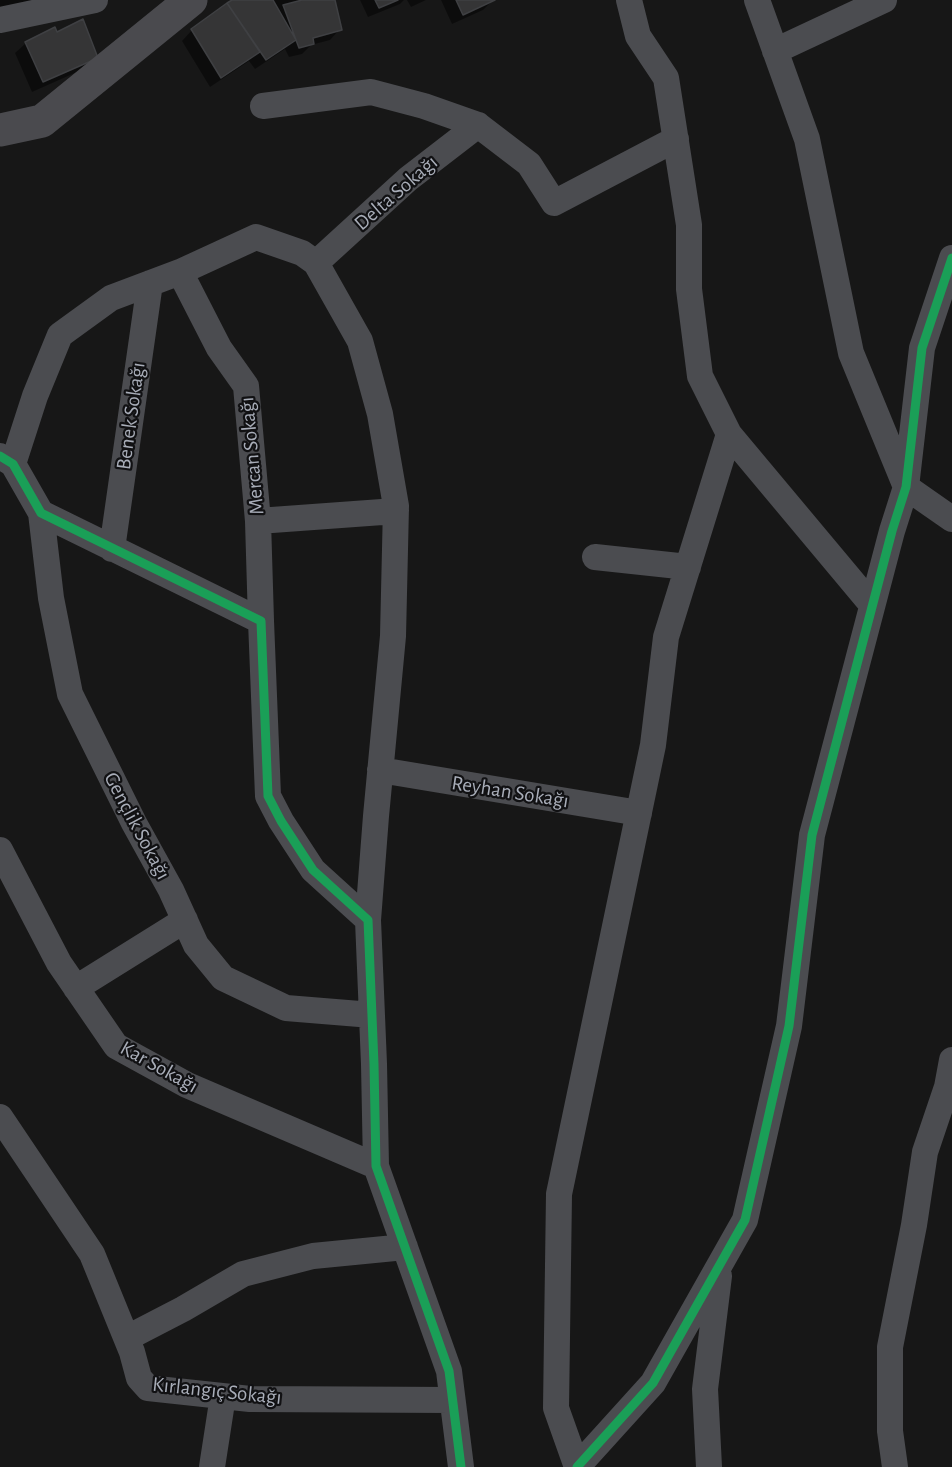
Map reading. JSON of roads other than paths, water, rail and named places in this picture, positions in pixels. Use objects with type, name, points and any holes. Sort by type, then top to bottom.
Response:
[{"type":"main road","points":[[0,130],[42,120],[190,0]]},
{"type":"street","points":[[0,20],[95,0]]},
{"type":"street","points":[[629,0],[638,36],[666,78],[689,225],[689,289],[700,376],[729,434],[872,605]]},
{"type":"street","points":[[757,0],[807,139],[851,352],[906,487],[952,519]]},
{"type":"street","points":[[775,51],[884,0]]},
{"type":"street","points":[[263,106],[371,92],[424,106],[478,125],[529,164],[554,202],[676,139]]},
{"type":"street","name":"Delta Sokağı","points":[[316,263],[408,179],[478,125]]},
{"type":"street","points":[[261,621],[41,513],[7,460],[60,335],[111,298],[180,272],[256,237],[302,252],[316,263],[360,341],[380,414],[396,511],[393,636],[368,920],[376,1166],[449,1371],[461,1467]]},
{"type":"street","points":[[729,434],[666,637],[653,745],[559,1194],[555,1408],[577,1467],[653,1383],[745,1220],[789,1026],[812,835],[872,605],[906,487],[922,348],[952,258]]},
{"type":"street","name":"Mercan Sokağı","points":[[180,272],[219,348],[246,386],[258,521],[268,796],[280,821],[313,870],[368,920]]},
{"type":"street","name":"Benek Sokağı","points":[[112,549],[150,283]]},
{"type":"street","points":[[258,521],[396,511]]},
{"type":"street","name":"Gençlik Sokağı","points":[[41,513],[51,598],[70,694],[134,823],[171,890],[196,945],[223,978],[286,1008],[372,1015]]},
{"type":"street","points":[[595,557],[688,567]]},
{"type":"street","name":"Reyhan Sokağı","points":[[380,770],[639,813]]},
{"type":"street","name":"Kar Sokağı","points":[[0,850],[59,963],[116,1046],[187,1084],[376,1166]]},
{"type":"street","points":[[76,988],[185,921]]},
{"type":"street","points":[[895,1467],[890,1431],[890,1347],[914,1225],[925,1152],[947,1087],[952,1060]]},
{"type":"street","name":"Kırlangıç Sokağı","points":[[0,1117],[92,1254],[127,1338],[139,1378],[148,1388],[250,1399],[452,1400]]},
{"type":"street","points":[[127,1338],[243,1274],[313,1256],[405,1247]]},
{"type":"street","points":[[709,1467],[705,1389],[720,1264]]},
{"type":"street","points":[[212,1467],[223,1396]]}]
